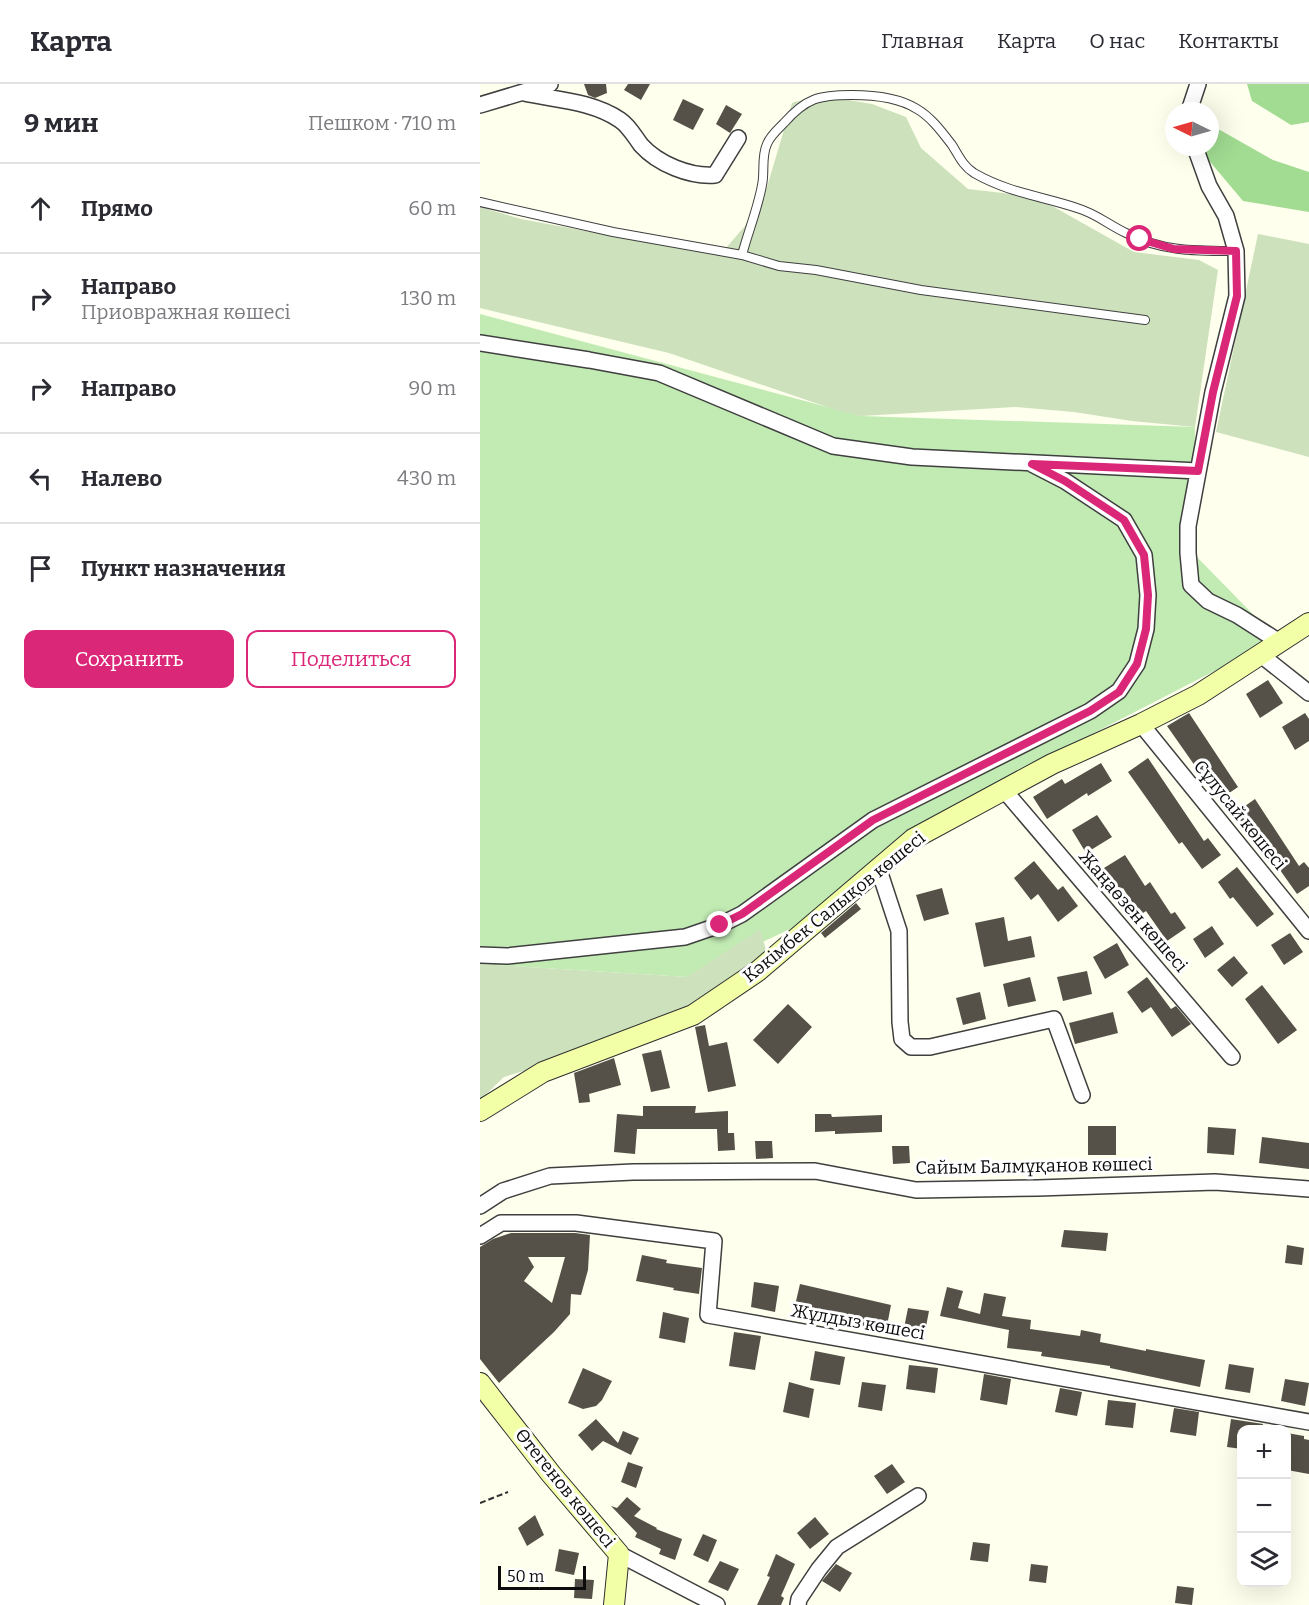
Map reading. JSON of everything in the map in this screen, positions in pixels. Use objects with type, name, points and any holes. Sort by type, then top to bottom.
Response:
[{"type":"street","points":[[480,105],[550,84]]},
{"type":"street","points":[[1192,102],[1198,84]]},
{"type":"street","points":[[524,93],[590,105],[622,121],[656,159],[696,174],[716,175],[738,138]]},
{"type":"street","points":[[1198,156],[1209,186],[1226,216],[1236,251],[1237,296],[1213,392],[1188,526],[1191,585],[1208,601],[1237,615],[1281,643]]},
{"type":"street","points":[[480,343],[659,373],[833,446],[912,456],[1198,471]]},
{"type":"street","points":[[480,954],[507,956],[685,937],[720,925],[742,914],[873,820],[1090,711],[1119,692],[1137,664],[1146,629],[1148,595],[1144,555],[1124,520],[1065,481],[1032,464]]},
{"type":"street","name":"Кәкімбек Салықов көшесі","points":[[480,1111],[543,1072],[693,1015],[758,971],[913,839],[1053,764],[1198,695],[1306,628]]},
{"type":"street","points":[[1261,655],[1309,693]]},
{"type":"street","name":"Сұлусай көшесі","points":[[1141,724],[1309,931]]},
{"type":"street","name":"Жаңаөзен көшесі","points":[[1004,790],[1232,1057]]},
{"type":"street","points":[[878,867],[898,931],[902,1039],[911,1047],[930,1047],[1054,1018],[1082,1095]]},
{"type":"street","name":"Сайым Балмұқанов көшесі","points":[[480,1206],[503,1191],[550,1176],[633,1172],[815,1171],[916,1190],[1215,1182],[1309,1189]]},
{"type":"street","name":"Жұлдыз көшесі","points":[[480,1236],[501,1223],[576,1223],[714,1241],[708,1315],[1309,1422]]},
{"type":"street","name":"Өтегенов көшесі","points":[[480,1383],[551,1474],[618,1554],[614,1605]]},
{"type":"street","points":[[798,1605],[799,1599],[809,1584],[837,1547],[918,1496]]},
{"type":"street","points":[[618,1554],[717,1605]]},
{"type":"lane","points":[[742,255],[762,185],[766,145],[773,135],[809,100],[832,95],[885,97],[920,110],[953,147],[965,166],[974,173],[1019,193],[1083,210],[1124,232],[1160,246],[1186,251],[1236,251]]},
{"type":"lane","points":[[480,202],[613,232],[742,255],[780,266],[816,270],[921,290],[1145,320]]},
{"type":"path","points":[[480,1503],[508,1492]]},
{"type":"green space","points":[[1247,84],[1309,84],[1309,122],[1291,125],[1252,101]]},
{"type":"green space","points":[[818,95],[872,104],[906,117],[921,148],[968,189],[1021,195],[1054,207],[1134,252],[1199,260],[1218,270],[1195,427],[1015,407],[861,416],[839,411],[669,353],[480,308],[480,207],[521,219],[628,239],[726,248],[745,226],[767,187],[792,103]]},
{"type":"green space","points":[[1219,130],[1273,160],[1309,172],[1309,212],[1243,201],[1206,157],[1219,156]]},
{"type":"green space","points":[[1258,234],[1309,244],[1309,457],[1216,432]]},
{"type":"green space","points":[[480,314],[861,416],[1195,427],[1193,553],[1281,643],[1230,663],[989,787],[827,912],[687,977],[480,964]]},
{"type":"green space","points":[[760,929],[769,961],[635,1037],[504,1077],[480,1100],[480,964],[687,977]]},
{"type":"building","points":[[584,84],[606,84],[607,93],[595,98],[588,95]]},
{"type":"building","points":[[628,84],[650,84],[641,100],[624,90]]},
{"type":"building","points":[[683,99],[704,109],[693,130],[673,120]]},
{"type":"building","points":[[726,105],[742,114],[730,133],[716,124]]},
{"type":"building","points":[[1268,680],[1283,703],[1260,718],[1246,694]]},
{"type":"building","points":[[1189,713],[1238,787],[1219,800],[1167,726]]},
{"type":"building","points":[[1305,713],[1309,719],[1309,741],[1295,750],[1282,727]]},
{"type":"building","points":[[1148,758],[1204,841],[1208,838],[1221,855],[1202,869],[1182,842],[1179,844],[1128,772]]},
{"type":"building","points":[[1101,763],[1112,781],[1088,796],[1087,793],[1047,819],[1033,797],[1062,779],[1065,784]]},
{"type":"building","points":[[1255,799],[1299,866],[1304,862],[1309,868],[1309,886],[1297,894],[1275,863],[1271,866],[1235,813]]},
{"type":"building","points":[[1097,815],[1112,837],[1086,853],[1072,830]]},
{"type":"building","points":[[1125,855],[1145,886],[1150,882],[1171,914],[1175,912],[1186,928],[1167,941],[1146,911],[1140,915],[1123,888],[1119,891],[1104,868]]},
{"type":"building","points":[[1034,861],[1058,890],[1063,886],[1078,906],[1058,922],[1038,894],[1031,900],[1014,878]]},
{"type":"building","points":[[1237,867],[1274,914],[1257,927],[1233,897],[1230,899],[1218,882]]},
{"type":"building","points":[[942,888],[949,914],[924,921],[916,895]]},
{"type":"building","points":[[856,903],[861,909],[825,938],[821,933]]},
{"type":"building","points":[[1004,917],[1008,941],[1031,936],[1035,957],[984,967],[975,923]]},
{"type":"building","points":[[1212,926],[1224,944],[1205,958],[1193,939]]},
{"type":"building","points":[[1290,933],[1303,952],[1284,965],[1271,945]]},
{"type":"building","points":[[1117,943],[1129,965],[1105,979],[1093,957]]},
{"type":"building","points":[[1234,956],[1248,973],[1232,987],[1217,970]]},
{"type":"building","points":[[1087,971],[1092,994],[1063,1001],[1057,977]]},
{"type":"building","points":[[1030,977],[1036,1001],[1008,1007],[1003,984]]},
{"type":"building","points":[[1147,977],[1171,1009],[1176,1006],[1191,1024],[1172,1037],[1151,1007],[1142,1013],[1127,992]]},
{"type":"building","points":[[1262,985],[1297,1030],[1278,1044],[1245,999]]},
{"type":"building","points":[[980,992],[986,1019],[963,1025],[956,998]]},
{"type":"building","points":[[788,1004],[812,1027],[778,1064],[753,1040]]},
{"type":"building","points":[[1113,1012],[1118,1033],[1075,1044],[1069,1023]]},
{"type":"building","points":[[705,1025],[709,1046],[727,1042],[736,1086],[708,1092],[695,1027]]},
{"type":"building","points":[[661,1050],[670,1088],[651,1092],[642,1054]]},
{"type":"building","points":[[614,1058],[621,1085],[589,1094],[590,1102],[579,1103],[574,1073]]},
{"type":"building","points":[[643,1106],[696,1106],[695,1113],[728,1111],[728,1133],[734,1133],[735,1150],[718,1151],[717,1129],[637,1129],[635,1154],[614,1152],[617,1114],[643,1116]]},
{"type":"building","points":[[815,1114],[831,1114],[832,1117],[882,1115],[882,1132],[835,1134],[835,1131],[815,1132]]},
{"type":"building","points":[[1088,1126],[1116,1126],[1116,1155],[1088,1155]]},
{"type":"building","points":[[1208,1127],[1236,1129],[1234,1155],[1207,1153]]},
{"type":"building","points":[[1262,1137],[1309,1143],[1309,1169],[1259,1163]]},
{"type":"building","points":[[755,1141],[772,1141],[773,1158],[756,1159]]},
{"type":"building","points":[[892,1146],[909,1146],[910,1163],[893,1164]]},
{"type":"building","points":[[1064,1230],[1108,1233],[1106,1251],[1061,1247]]},
{"type":"building","points":[[511,1233],[590,1235],[588,1270],[581,1295],[571,1294],[570,1314],[499,1383],[480,1359],[480,1247],[493,1239]],"holes":[[[528,1257],[565,1257],[552,1303],[524,1281],[534,1267]]]},
{"type":"building","points":[[1287,1245],[1304,1248],[1302,1265],[1285,1263]]},
{"type":"building","points":[[642,1255],[667,1260],[666,1263],[702,1268],[699,1294],[636,1281]]},
{"type":"building","points":[[754,1282],[779,1286],[775,1312],[751,1307]]},
{"type":"building","points":[[800,1284],[891,1305],[886,1331],[793,1314]]},
{"type":"building","points":[[947,1287],[963,1291],[958,1308],[980,1314],[984,1293],[1006,1297],[1002,1316],[1031,1320],[1030,1329],[1080,1336],[1081,1330],[1101,1334],[1100,1342],[1205,1360],[1200,1387],[1110,1368],[1110,1366],[1041,1356],[1042,1352],[1007,1348],[1009,1330],[940,1316]]},
{"type":"building","points":[[908,1308],[929,1311],[924,1337],[903,1333]]},
{"type":"building","points":[[663,1312],[689,1318],[685,1343],[659,1338]]},
{"type":"building","points":[[734,1332],[761,1336],[755,1370],[729,1366]]},
{"type":"building","points":[[815,1351],[845,1357],[840,1385],[810,1380]]},
{"type":"building","points":[[1229,1364],[1254,1368],[1250,1393],[1225,1389]]},
{"type":"building","points":[[909,1365],[938,1368],[935,1393],[906,1389]]},
{"type":"building","points":[[583,1368],[612,1381],[602,1400],[596,1406],[583,1409],[568,1403]]},
{"type":"building","points":[[984,1374],[1011,1379],[1007,1405],[980,1400]]},
{"type":"building","points":[[1285,1379],[1309,1383],[1305,1406],[1281,1401]]},
{"type":"building","points":[[789,1382],[814,1389],[809,1418],[783,1412]]},
{"type":"building","points":[[862,1382],[886,1385],[882,1411],[858,1407]]},
{"type":"building","points":[[1060,1388],[1082,1392],[1077,1416],[1055,1412]]},
{"type":"building","points":[[1108,1400],[1136,1403],[1133,1428],[1105,1425]]},
{"type":"building","points":[[1174,1408],[1199,1412],[1196,1436],[1170,1432]]},
{"type":"building","points":[[596,1419],[618,1443],[623,1431],[639,1438],[631,1455],[603,1441],[592,1451],[578,1435]]},
{"type":"building","points":[[1231,1419],[1263,1424],[1237,1425],[1237,1448],[1227,1447]]},
{"type":"building","points":[[1291,1434],[1304,1436],[1304,1439],[1309,1440],[1309,1474],[1291,1471]]},
{"type":"building","points":[[628,1462],[643,1467],[636,1488],[621,1482]]},
{"type":"building","points":[[892,1464],[905,1482],[887,1494],[874,1476]]},
{"type":"building","points":[[627,1497],[641,1509],[634,1516],[656,1529],[682,1539],[675,1560],[659,1554],[661,1549],[635,1537],[637,1533],[611,1506],[617,1508]]},
{"type":"building","points":[[535,1515],[544,1535],[527,1546],[518,1528]]},
{"type":"building","points":[[815,1517],[829,1534],[810,1549],[797,1533]]},
{"type":"building","points":[[703,1534],[717,1540],[708,1562],[693,1555]]},
{"type":"building","points":[[973,1542],[990,1544],[988,1562],[970,1560]]},
{"type":"building","points":[[559,1549],[579,1553],[574,1575],[555,1571]]},
{"type":"building","points":[[776,1554],[795,1564],[781,1596],[784,1598],[781,1605],[757,1605],[770,1577],[767,1576]]},
{"type":"building","points":[[720,1561],[739,1569],[728,1591],[708,1582]]},
{"type":"building","points":[[836,1564],[852,1573],[840,1592],[822,1581]]},
{"type":"building","points":[[1031,1564],[1048,1566],[1046,1583],[1029,1581]]},
{"type":"building","points":[[575,1579],[594,1580],[592,1599],[574,1598]]},
{"type":"building","points":[[1177,1586],[1194,1588],[1192,1605],[1175,1603]]},
{"type":"route","points":[[720,925],[742,914],[873,820],[1090,711],[1119,692],[1137,664],[1146,629],[1148,595],[1144,555],[1124,520],[1065,481],[1032,464],[1198,471],[1213,392],[1237,296],[1236,251],[1186,251],[1140,239]]}]
